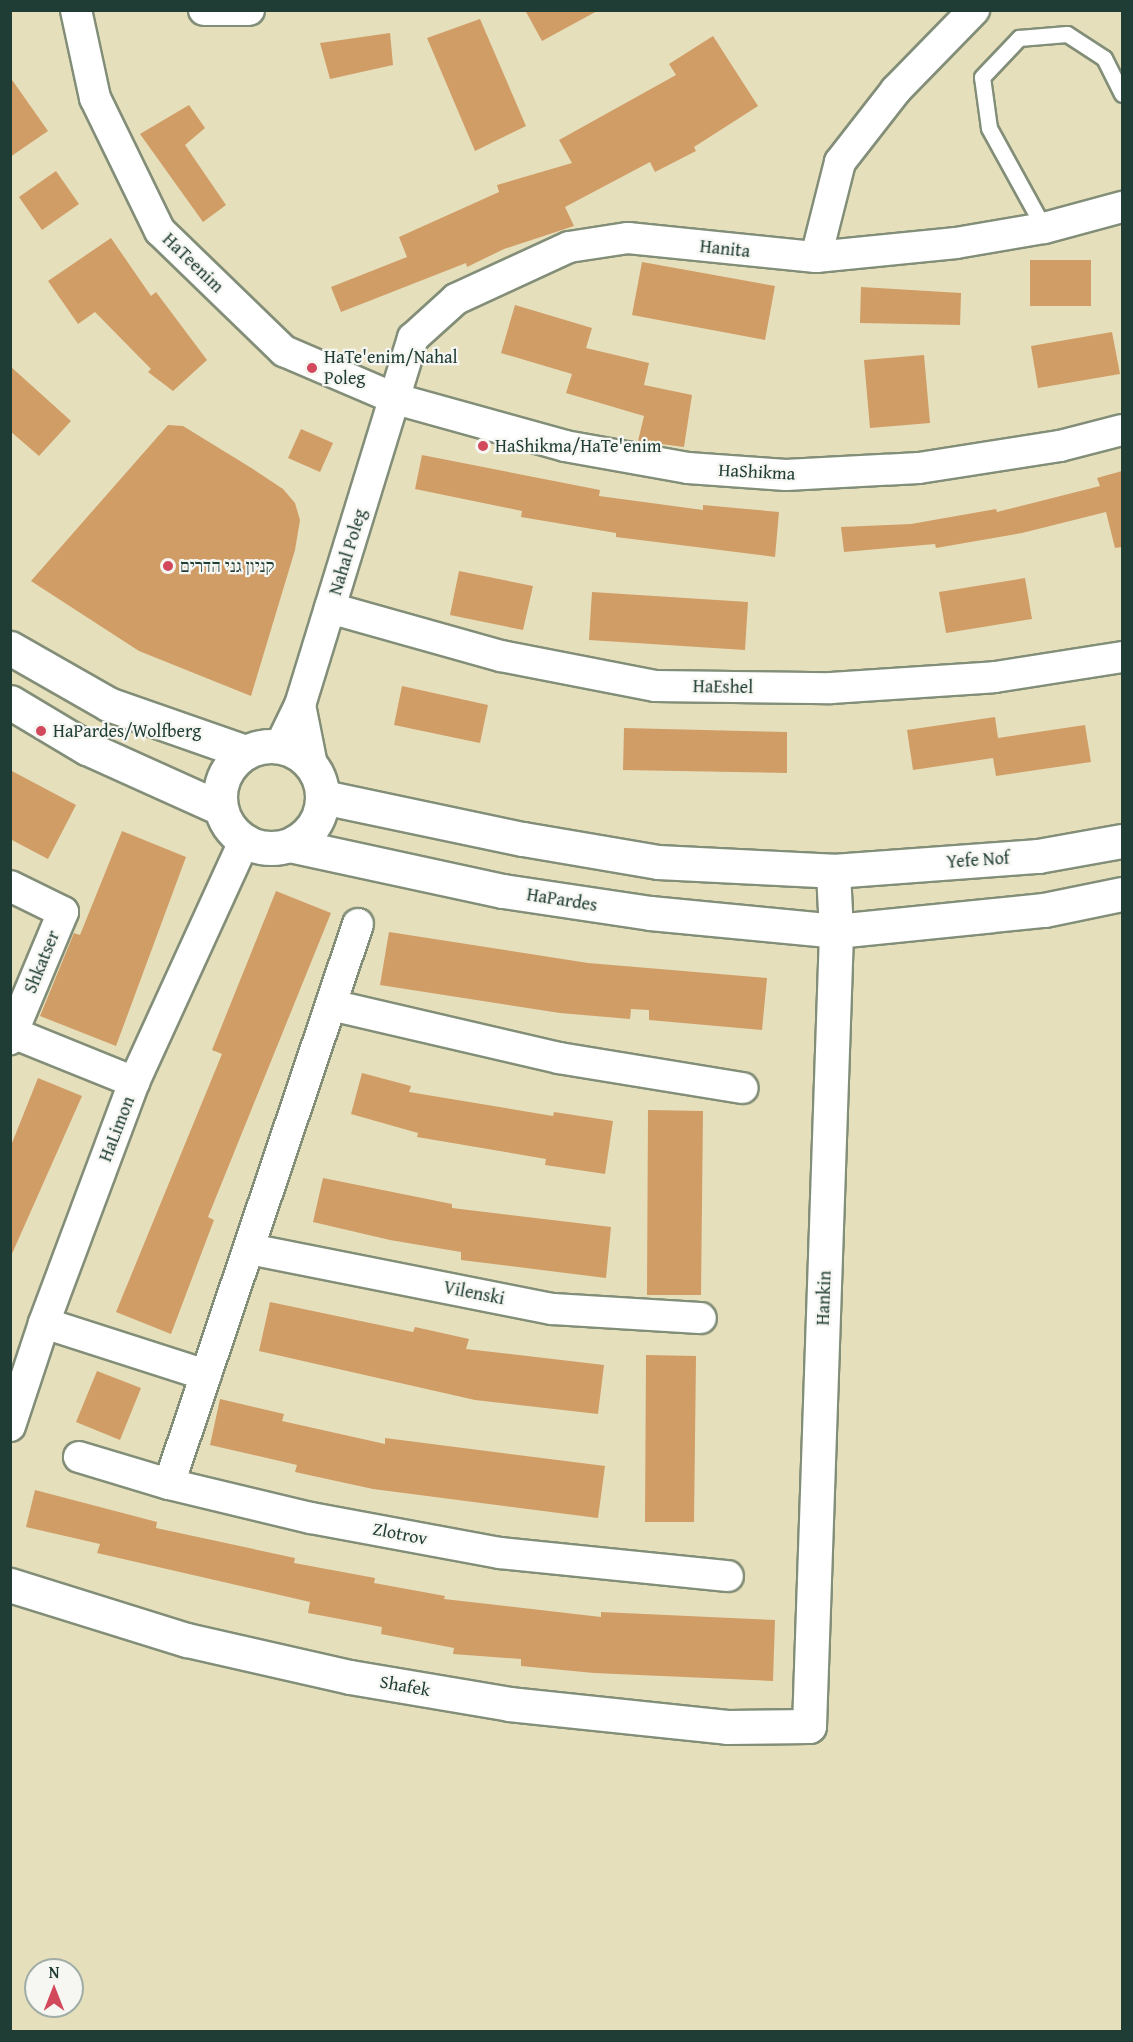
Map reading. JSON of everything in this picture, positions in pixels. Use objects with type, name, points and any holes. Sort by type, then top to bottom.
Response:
[{"type":"street","name":"HaTeenim","points":[[76,10],[95,98],[160,231],[284,351],[396,399]]},
{"type":"street","points":[[204,10],[249,10]]},
{"type":"street","points":[[816,257],[840,162],[896,90],[974,10]]},
{"type":"street","name":"Hanita","points":[[396,399],[413,338],[456,299],[569,247],[628,238],[816,257],[956,243],[1044,228],[1122,207]]},
{"type":"street","name":"HaShikma","points":[[396,399],[565,446],[688,468],[786,475],[919,468],[1060,446],[1122,430]]},
{"type":"street","name":"Nahal Poleg","points":[[280,746],[300,705],[396,399]]},
{"type":"street","name":"HaEshel","points":[[330,608],[501,656],[655,686],[831,688],[995,677],[1122,657]]},
{"type":"street","points":[[10,648],[108,704],[245,752]]},
{"type":"street","points":[[10,702],[87,748],[220,808]]},
{"type":"street","name":"Nahal Poleg","points":[[300,705],[312,765]]},
{"type":"street","points":[[264,746],[280,746],[298,753],[312,765],[323,797],[313,828],[290,845],[261,848],[244,842],[227,825],[220,808],[220,786],[227,769],[245,752],[264,746]]},
{"type":"street","points":[[323,797],[523,839],[658,862],[833,871]]},
{"type":"street","name":"HaLimon","points":[[10,1426],[44,1323],[134,1082],[244,842]]},
{"type":"street","name":"Yefe Nof","points":[[833,871],[1038,856],[1122,842]]},
{"type":"street","name":"HaPardes","points":[[290,845],[503,891],[651,913],[836,931]]},
{"type":"street","name":"Hankin","points":[[809,1726],[836,931],[833,871]]},
{"type":"street","name":"Shkatser","points":[[10,886],[63,912],[12,1036],[134,1082]]},
{"type":"street","points":[[836,931],[1044,910],[1122,894]]},
{"type":"street","points":[[169,1484],[358,924]]},
{"type":"street","points":[[331,1005],[559,1058],[743,1088]]},
{"type":"street","name":"Vilenski","points":[[249,1249],[552,1309],[701,1318]]},
{"type":"street","points":[[44,1323],[206,1375]]},
{"type":"street","name":"Zlotrov","points":[[79,1457],[169,1484],[311,1518],[500,1553],[728,1576]]},
{"type":"street","name":"Shafek","points":[[10,1586],[187,1640],[350,1677],[508,1704],[727,1727],[809,1726]]},
{"type":"lane","points":[[1044,228],[989,128],[982,77],[1019,38],[1067,34],[1104,58],[1122,94]]},
{"type":"building","points":[[525,10],[599,10],[542,41]]},
{"type":"building","points":[[480,19],[526,126],[475,151],[427,38]]},
{"type":"building","points":[[390,33],[393,65],[330,79],[320,43]]},
{"type":"building","points":[[713,36],[758,106],[694,147],[696,151],[655,172],[650,162],[565,207],[574,226],[504,249],[467,267],[466,263],[341,312],[331,287],[407,257],[399,237],[499,192],[497,185],[572,163],[559,140],[676,75],[669,64]]},
{"type":"building","points":[[10,77],[48,131],[10,157]]},
{"type":"building","points":[[189,105],[205,128],[185,145],[226,205],[203,222],[140,134]]},
{"type":"building","points":[[56,171],[79,204],[42,230],[19,197]]},
{"type":"building","points":[[111,238],[151,296],[156,292],[207,360],[173,391],[148,372],[151,369],[95,312],[78,324],[48,281]]},
{"type":"building","points":[[1030,260],[1091,260],[1091,306],[1030,306]]},
{"type":"building","points":[[642,262],[775,286],[765,340],[632,315]]},
{"type":"building","points":[[861,287],[961,293],[960,325],[860,323]]},
{"type":"building","points":[[515,305],[592,328],[586,348],[649,363],[644,385],[692,395],[684,447],[638,441],[644,416],[566,393],[572,374],[501,353]]},
{"type":"building","points":[[1112,332],[1120,374],[1038,388],[1031,346]]},
{"type":"building","points":[[924,355],[930,423],[870,428],[864,360]]},
{"type":"building","points":[[10,366],[71,421],[39,456],[10,431]]},
{"type":"building","name":"קניון גני הדרים","points":[[168,425],[183,426],[283,489],[295,503],[300,520],[295,550],[251,696],[139,651],[31,581]]},
{"type":"building","points":[[301,429],[333,443],[320,472],[288,458]]},
{"type":"building","points":[[422,455],[600,490],[599,496],[703,510],[703,505],[779,512],[775,557],[616,537],[616,533],[521,517],[522,511],[415,489]]},
{"type":"building","points":[[1122,471],[1122,547],[1115,548],[1106,512],[1022,533],[936,548],[935,544],[844,552],[841,527],[911,524],[996,509],[997,512],[1100,486],[1097,478]]},
{"type":"building","points":[[459,571],[533,586],[523,630],[450,615]]},
{"type":"building","points":[[1025,578],[1032,619],[946,633],[939,592]]},
{"type":"building","points":[[592,592],[748,602],[745,650],[589,640]]},
{"type":"building","points":[[402,686],[488,705],[480,743],[394,725]]},
{"type":"building","points":[[995,717],[998,738],[1085,725],[1091,762],[996,776],[993,758],[913,770],[907,730]]},
{"type":"building","points":[[624,728],[787,732],[787,773],[623,770]]},
{"type":"building","points":[[10,770],[76,805],[48,859],[10,839]]},
{"type":"building","points":[[122,831],[186,857],[116,1046],[40,1016],[74,933],[80,935]]},
{"type":"building","points":[[276,891],[331,913],[208,1217],[214,1220],[171,1334],[116,1312],[222,1054],[212,1050]]},
{"type":"building","points":[[389,932],[588,963],[767,978],[762,1030],[649,1020],[649,1010],[631,1009],[630,1019],[560,1013],[380,985]]},
{"type":"building","points":[[362,1073],[411,1086],[409,1092],[553,1116],[554,1112],[613,1121],[605,1174],[545,1165],[546,1159],[417,1137],[418,1133],[351,1114]]},
{"type":"building","points":[[38,1078],[82,1096],[11,1256],[10,1148]]},
{"type":"building","points":[[648,1110],[703,1111],[701,1295],[647,1295]]},
{"type":"building","points":[[323,1178],[452,1204],[452,1208],[611,1227],[606,1278],[461,1260],[461,1252],[390,1240],[313,1222]]},
{"type":"building","points":[[270,1302],[413,1332],[415,1327],[469,1339],[466,1349],[604,1365],[598,1414],[475,1400],[259,1351]]},
{"type":"building","points":[[646,1355],[696,1356],[694,1522],[645,1522]]},
{"type":"building","points":[[97,1371],[141,1388],[120,1440],[76,1422]]},
{"type":"building","points":[[220,1399],[284,1414],[282,1421],[385,1444],[385,1438],[605,1466],[598,1518],[373,1489],[295,1472],[297,1465],[210,1445]]},
{"type":"building","points":[[35,1490],[157,1522],[156,1528],[295,1558],[294,1563],[375,1578],[374,1583],[445,1596],[444,1599],[601,1617],[601,1612],[775,1620],[773,1681],[594,1673],[521,1666],[521,1659],[453,1654],[454,1648],[381,1634],[382,1627],[308,1613],[310,1602],[97,1553],[100,1544],[26,1527]]},
{"type":"place","name":"HaTe'enim/Nahal Poleg","points":[[312,368]]},
{"type":"place","name":"HaShikma/HaTe'enim","points":[[483,446]]},
{"type":"place","name":"קניון גני הדרים","points":[[168,566]]},
{"type":"place","name":"HaPardes/Wolfberg","points":[[41,731]]}]
